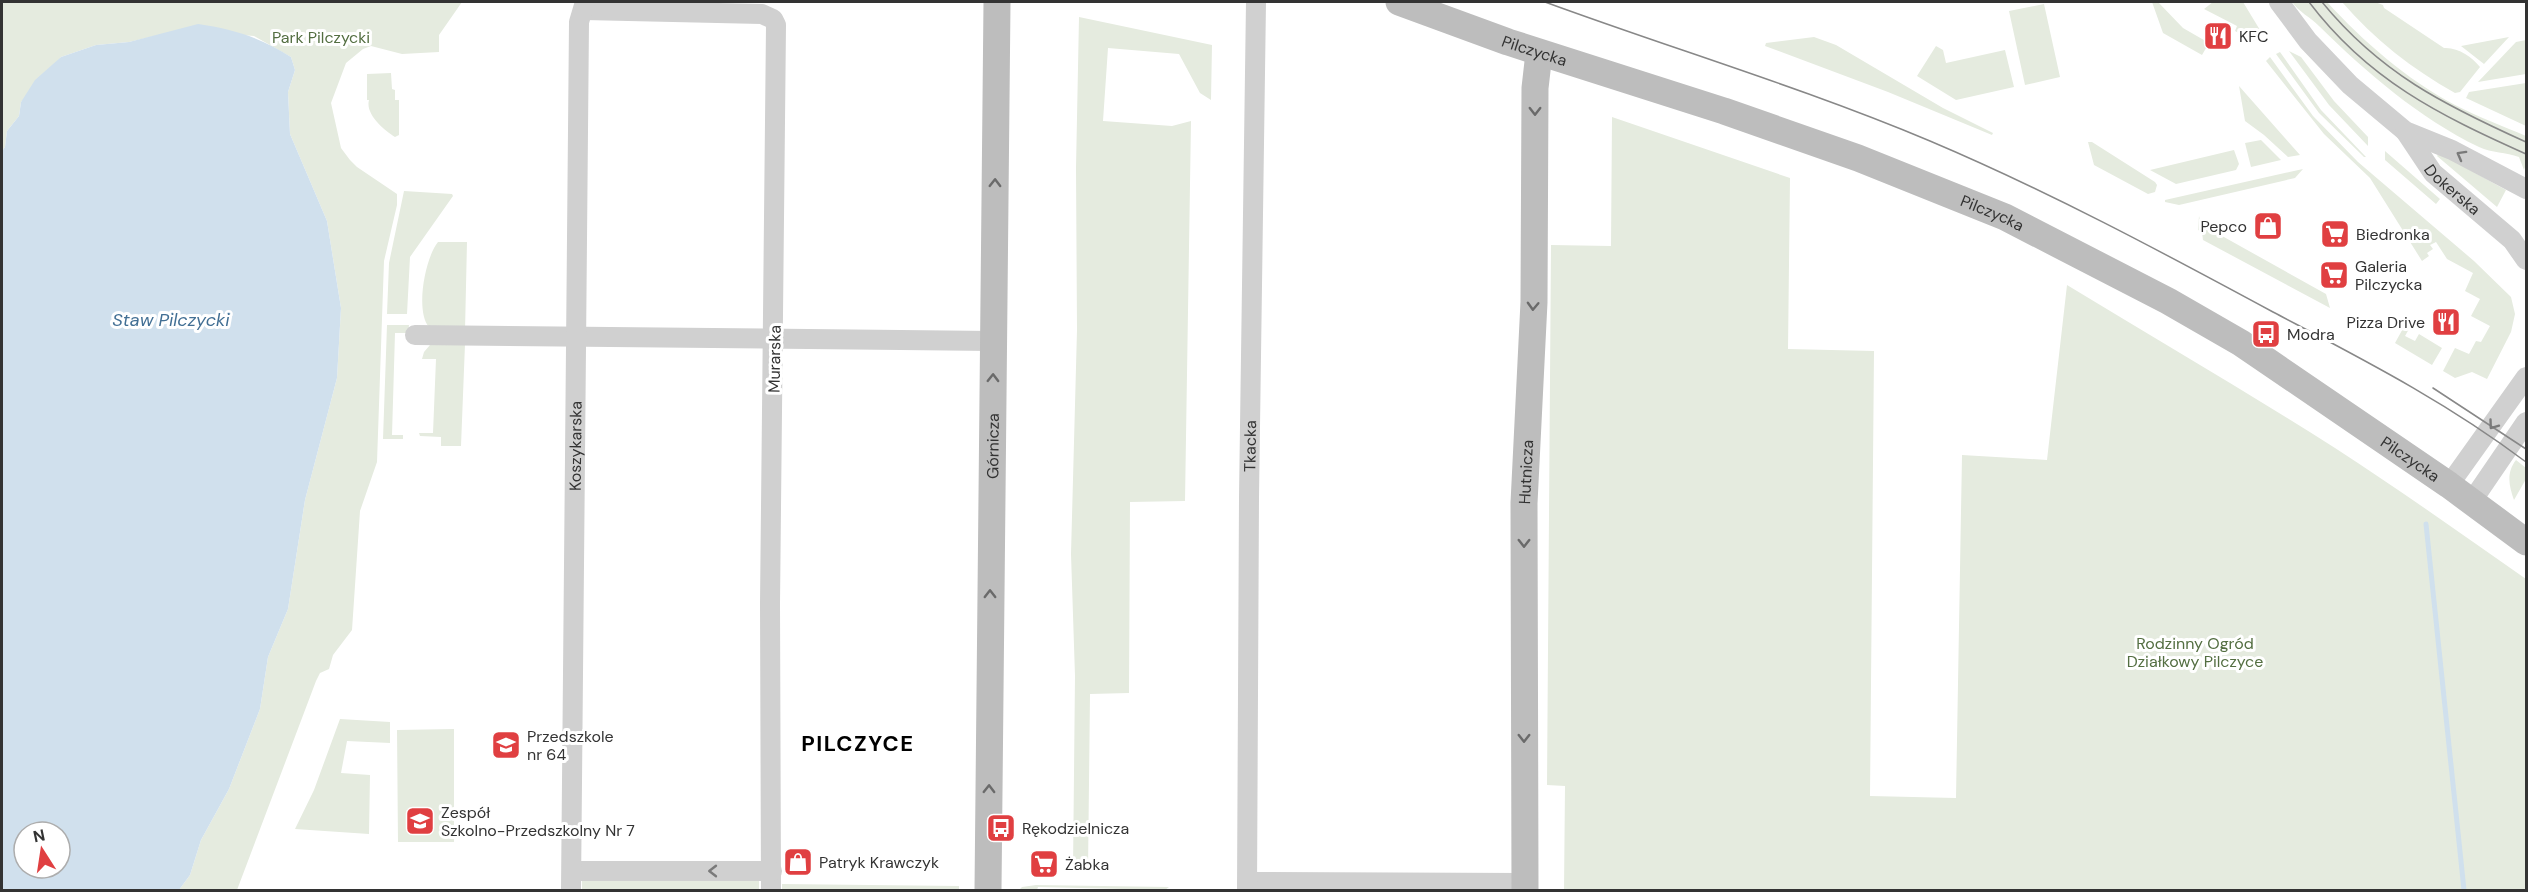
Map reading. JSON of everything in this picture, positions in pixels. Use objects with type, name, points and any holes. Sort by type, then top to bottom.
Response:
[{"type":"street","name":"Górnicza","points":[[988,891],[997,2]]},
{"type":"street","name":"Tkacka","points":[[1247,886],[1249,498],[1257,2]]},
{"type":"street","name":"Pilczycka","points":[[1399,2],[1539,53],[1724,111],[1866,160],[2005,217],[2121,276],[2241,343],[2449,484],[2526,542]]},
{"type":"street","name":"Dokerska","points":[[2279,2],[2303,34],[2368,102],[2405,131],[2452,150],[2520,186]]},
{"type":"street","name":"Koszykarska","points":[[572,891],[579,22],[585,6]]},
{"type":"street","name":"Murarska","points":[[585,6],[756,13],[773,19],[777,38],[771,604],[771,891]]},
{"type":"street","name":"Hutnicza","points":[[1524,887],[1524,502],[1534,302],[1535,88],[1539,53]]},
{"type":"street","name":"Dokerska","points":[[2405,131],[2433,173],[2519,243],[2526,260]]},
{"type":"street","points":[[415,335],[993,341]]},
{"type":"street","points":[[2449,484],[2526,377]]},
{"type":"street","points":[[2472,501],[2526,423]]},
{"type":"street","points":[[572,871],[772,871]]},
{"type":"street","points":[[1247,886],[1524,887]]},
{"type":"green space","name":"Park Pilczycki","points":[[2,2],[462,2],[439,35],[439,52],[402,54],[371,46],[363,49],[346,63],[331,103],[341,148],[357,167],[397,194],[397,205],[384,261],[377,462],[360,511],[352,630],[333,655],[329,669],[320,673],[316,681],[237,890],[179,890],[190,875],[201,840],[229,789],[260,709],[268,657],[288,609],[305,500],[337,378],[341,308],[327,221],[290,134],[288,92],[295,70],[291,57],[254,36],[180,30],[129,42],[96,45],[61,57],[21,102],[19,116],[7,131],[5,147],[2,151]]},
{"type":"green space","points":[[2152,2],[2158,2],[2183,28],[2209,43],[2202,55],[2163,33]]},
{"type":"green space","points":[[2213,2],[2243,2],[2260,30],[2256,34],[2258,38],[2253,41],[2235,31],[2237,26],[2204,9]]},
{"type":"green space","points":[[2292,2],[2327,2],[2371,45],[2420,84],[2464,109],[2526,136],[2524,170],[2519,157],[2479,147],[2435,122],[2394,93]]},
{"type":"green space","points":[[2342,2],[2375,2],[2383,5],[2384,8],[2444,48],[2464,53],[2480,67],[2460,92],[2455,93],[2394,52]]},
{"type":"green space","points":[[2044,4],[2060,77],[2025,85],[2009,11]]},
{"type":"green space","points":[[1079,17],[1212,45],[1211,100],[1200,93],[1179,54],[1108,48],[1103,121],[1172,126],[1191,121],[1185,501],[1130,502],[1129,693],[1090,694],[1088,871],[1073,870],[1075,676],[1071,554],[1077,330],[1076,168]]},
{"type":"green space","points":[[1814,37],[1836,45],[1943,108],[1993,133],[1992,135],[1888,92],[1765,46],[1766,43]]},
{"type":"green space","points":[[2509,37],[2484,64],[2461,46]]},
{"type":"green space","points":[[2526,40],[2526,74],[2478,82],[2516,42]]},
{"type":"green space","points":[[1936,46],[1943,50],[1946,63],[2005,50],[2014,87],[1956,100],[1917,76]]},
{"type":"green space","points":[[2289,51],[2301,57],[2334,101],[2368,137],[2368,146],[2329,105]]},
{"type":"green space","points":[[2280,52],[2321,110],[2366,157],[2319,113],[2276,54]]},
{"type":"green space","points":[[2270,57],[2313,116],[2358,162],[2474,261],[2511,297],[2515,314],[2511,332],[2487,379],[2472,372],[2455,378],[2443,371],[2455,348],[2469,354],[2476,341],[2481,342],[2490,326],[2471,316],[2480,299],[2465,291],[2473,273],[2447,259],[2436,242],[2430,245],[2433,249],[2422,261],[2370,178],[2324,134],[2266,61]]},
{"type":"green space","points":[[391,73],[395,100],[399,100],[399,135],[395,137],[376,121],[370,111],[369,100],[367,100],[367,74]]},
{"type":"green space","points":[[2526,83],[2526,126],[2466,98],[2469,92]]},
{"type":"green space","points":[[2239,86],[2300,155],[2288,157],[2245,121]]},
{"type":"green space","name":"Rodzinny Ogród Działkowy Pilczyce","points":[[1612,117],[1790,178],[1788,349],[1874,351],[1870,796],[1956,798],[1962,455],[2047,460],[2067,285],[2335,448],[2526,579],[2526,890],[1564,890],[1565,786],[1547,785],[1551,245],[1611,246]]},
{"type":"green space","points":[[2261,140],[2281,160],[2251,167],[2245,143]]},
{"type":"green space","points":[[2088,142],[2092,142],[2155,182],[2157,185],[2155,192],[2148,194],[2094,165]]},
{"type":"green space","points":[[2234,150],[2239,164],[2236,170],[2176,184],[2150,170]]},
{"type":"green space","points":[[2385,151],[2440,199],[2436,204],[2385,160]]},
{"type":"green space","points":[[2439,153],[2506,190],[2497,207],[2437,156]]},
{"type":"green space","points":[[2303,169],[2295,178],[2179,205],[2165,202],[2165,200]]},
{"type":"green space","points":[[404,191],[452,194],[453,196],[410,257],[407,314],[387,314],[389,263]]},
{"type":"green space","points":[[2199,216],[2202,228],[2206,227],[2326,294],[2330,308],[2203,240],[2202,232],[2198,230]]},
{"type":"green space","points":[[438,242],[467,242],[465,331],[429,327],[425,319],[423,284],[429,260]]},
{"type":"green space","points":[[2406,323],[2409,329],[2405,336],[2415,341],[2419,334],[2442,348],[2432,365],[2395,343]]},
{"type":"green space","points":[[387,325],[409,325],[408,333],[395,333],[392,435],[403,435],[403,439],[383,439]]},
{"type":"green space","points":[[465,344],[461,446],[441,446],[441,437],[420,436],[419,433],[433,433],[436,359],[422,359],[430,345]]},
{"type":"green space","points":[[2516,460],[2526,468],[2526,479],[2514,500],[2509,480]]},
{"type":"green space","points":[[340,719],[390,722],[390,743],[347,741],[341,773],[370,775],[369,834],[295,829],[314,790]]},
{"type":"green space","points":[[454,729],[454,842],[398,842],[397,730]]},
{"type":"green space","points":[[759,876],[759,890],[582,890],[582,879]]},
{"type":"green space","points":[[782,884],[959,886],[959,890],[782,890]]},
{"type":"green space","points":[[1036,885],[1169,887],[1165,890],[1038,887],[1037,890],[1019,890],[1022,887]]},
{"type":"water","name":"Staw Pilczycki","points":[[198,24],[247,35],[291,57],[295,70],[288,92],[290,134],[327,221],[341,308],[337,378],[305,500],[288,609],[268,657],[260,709],[229,789],[201,840],[190,875],[179,890],[2,890],[2,151],[5,147],[7,131],[19,116],[21,102],[35,80],[61,57],[96,45],[129,42]]},
{"type":"waterway","points":[[2426,524],[2464,890]]},
{"type":"tram line","points":[[1545,2],[1787,86],[1883,122],[2017,180],[2146,244],[2371,364],[2465,419],[2526,462]]},
{"type":"tram line","points":[[2309,2],[2356,53],[2407,93],[2464,125],[2526,154]]},
{"type":"tram line","points":[[2322,2],[2344,27],[2390,68],[2468,115],[2526,142]]},
{"type":"tram line","points":[[2433,388],[2526,449]]},
{"type":"place","name":"KFC","points":[[2218,36]]},
{"type":"place","name":"Pepco","points":[[2268,226]]},
{"type":"place","name":"Biedronka","points":[[2335,234]]},
{"type":"place","name":"Galeria Pilczycka","points":[[2334,275]]},
{"type":"place","name":"Pizza Drive","points":[[2446,322]]},
{"type":"place","name":"Modra","points":[[2266,334]]},
{"type":"place","name":"Przedszkole nr 64","points":[[506,745]]},
{"type":"place","name":"Zespół Szkolno-Przedszkolny Nr 7","points":[[420,821]]},
{"type":"place","name":"Rękodzielnicza","points":[[1001,828]]},
{"type":"place","name":"Patryk Krawczyk","points":[[798,862]]},
{"type":"place","name":"Żabka","points":[[1044,864]]},
{"type":"district","name":"PILCZYCE","points":[[858,743]]}]
